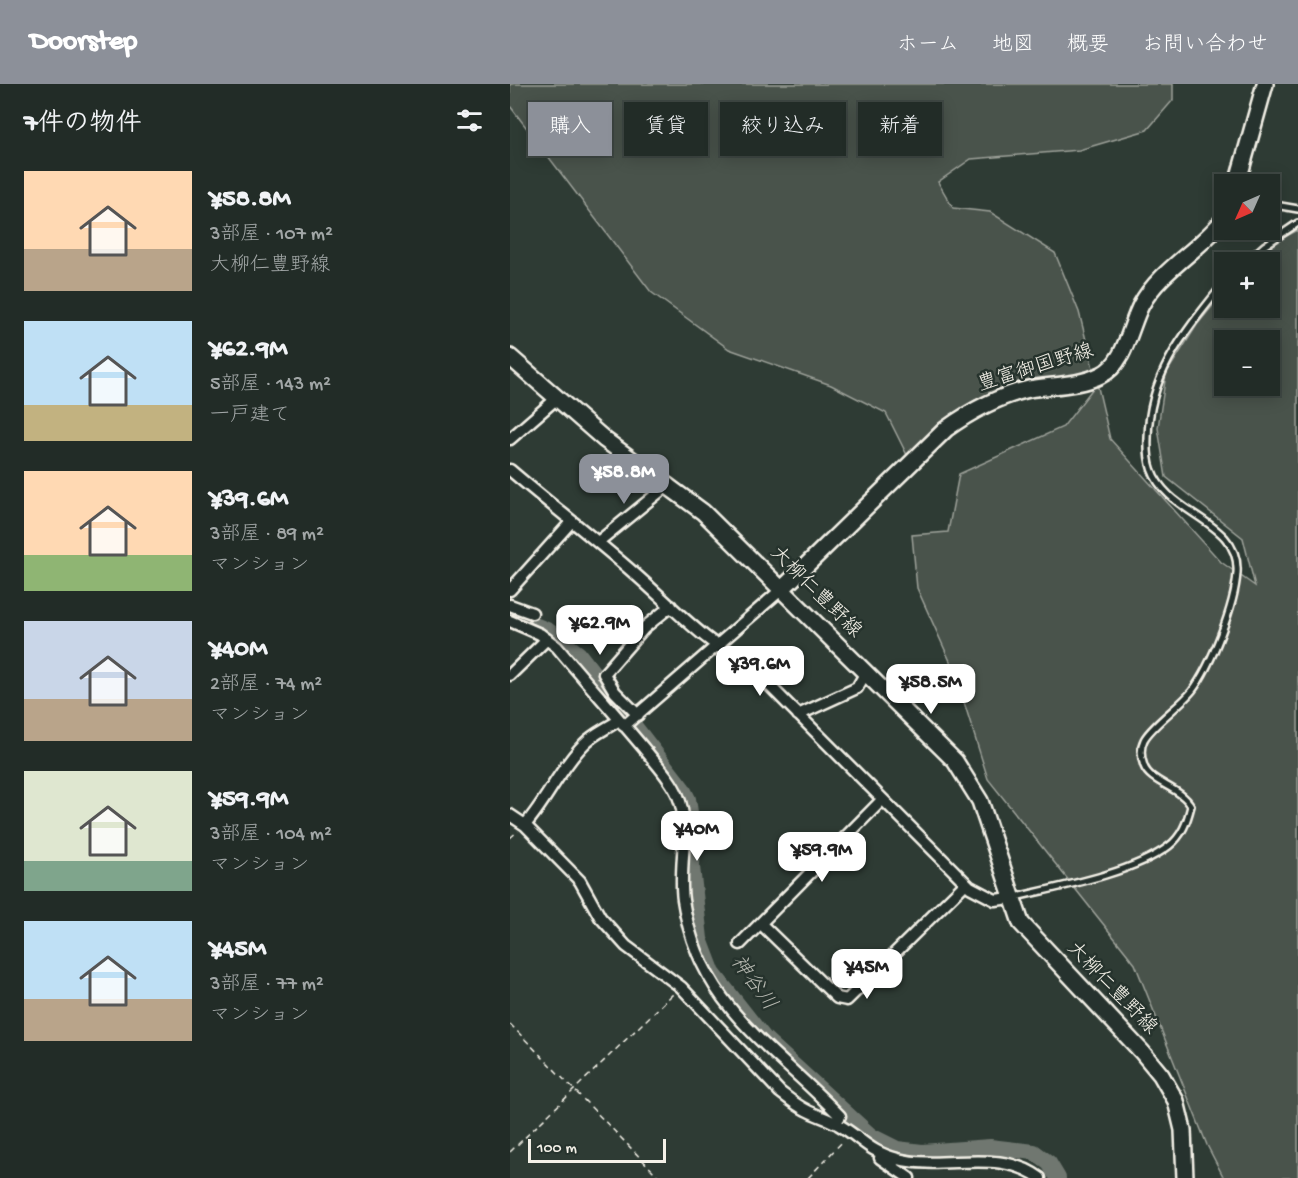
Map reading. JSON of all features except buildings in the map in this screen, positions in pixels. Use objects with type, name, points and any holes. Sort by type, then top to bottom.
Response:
[{"type":"main road","points":[[1240,174],[1265,84]]},
{"type":"main road","name":"豊富御国野線","points":[[782,589],[946,429],[968,413],[1028,390],[1072,383],[1103,374],[1116,363],[1142,303],[1156,285],[1214,229]]},
{"type":"main road","name":"大柳仁豊野線","points":[[510,357],[605,440],[669,484],[703,512],[955,761],[980,801],[1021,923],[1041,947],[1142,1052],[1161,1075],[1176,1101],[1183,1131],[1185,1178]]},
{"type":"street","points":[[510,439],[556,399]]},
{"type":"street","points":[[510,470],[598,542],[717,646],[750,666],[966,883],[995,900],[1011,898]]},
{"type":"street","points":[[598,542],[669,484]]},
{"type":"street","points":[[510,590],[572,521]]},
{"type":"street","points":[[525,825],[541,807],[553,782],[585,742],[629,720],[782,589]]},
{"type":"street","points":[[510,605],[532,613]]},
{"type":"street","points":[[671,606],[644,628],[603,674],[629,720],[678,796],[683,820],[683,898],[691,937],[705,972],[732,1012],[764,1046],[810,1085],[840,1116],[835,1123]]},
{"type":"street","points":[[510,621],[557,646],[629,720]]},
{"type":"street","points":[[510,675],[547,639]]},
{"type":"street","points":[[798,716],[857,688],[866,674]]},
{"type":"street","points":[[740,944],[882,800]]},
{"type":"street","points":[[510,815],[525,825],[580,881],[600,916],[626,946],[681,987],[780,1092],[805,1110],[835,1123],[850,1132],[861,1143],[879,1153],[918,1163],[1001,1163],[1027,1168],[1040,1178]]},
{"type":"street","points":[[761,924],[837,998],[847,1000],[966,883]]},
{"type":"street","points":[[879,1153],[878,1157],[908,1176],[918,1163]]},
{"type":"lane","points":[[1280,206],[1298,209]]},
{"type":"lane","points":[[1257,252],[1298,223]]},
{"type":"lane","points":[[1011,898],[1141,862],[1170,845],[1186,827],[1191,806],[1185,795],[1163,784],[1145,770],[1141,755],[1144,739],[1193,690],[1210,656],[1228,609],[1237,573],[1236,555],[1226,538],[1170,496],[1154,477],[1147,460],[1148,416],[1159,375],[1188,328],[1214,296]]},
{"type":"path","points":[[510,1152],[681,987]]},
{"type":"path","points":[[510,1024],[660,1178]]},
{"type":"path","points":[[808,1178],[838,1148],[850,1132]]},
{"type":"shaded area","points":[[510,84],[1173,84],[1173,100],[1147,130],[1079,150],[971,159],[938,182],[953,208],[990,212],[1055,253],[1079,312],[1095,376],[1037,382],[975,400],[909,459],[886,413],[831,385],[729,349],[651,292],[548,156],[612,156],[612,102],[528,102],[528,130],[510,106]]},
{"type":"shaded area","points":[[1298,230],[1298,1178],[1224,1178],[1207,1145],[1135,964],[988,779],[954,670],[917,588],[912,535],[948,532],[959,474],[1063,427],[1097,383],[1110,439],[1221,562],[1255,586],[1243,538],[1166,477],[1158,428],[1166,374],[1197,325],[1214,304],[1214,318],[1280,318],[1280,252],[1257,252]]},
{"type":"waterway","name":"神谷川","points":[[510,615],[549,631],[578,653],[683,789],[688,799],[693,832],[692,867],[700,939],[713,973],[765,1039],[871,1136],[897,1149],[922,1152],[990,1147],[1034,1152],[1049,1163],[1058,1178]]}]
